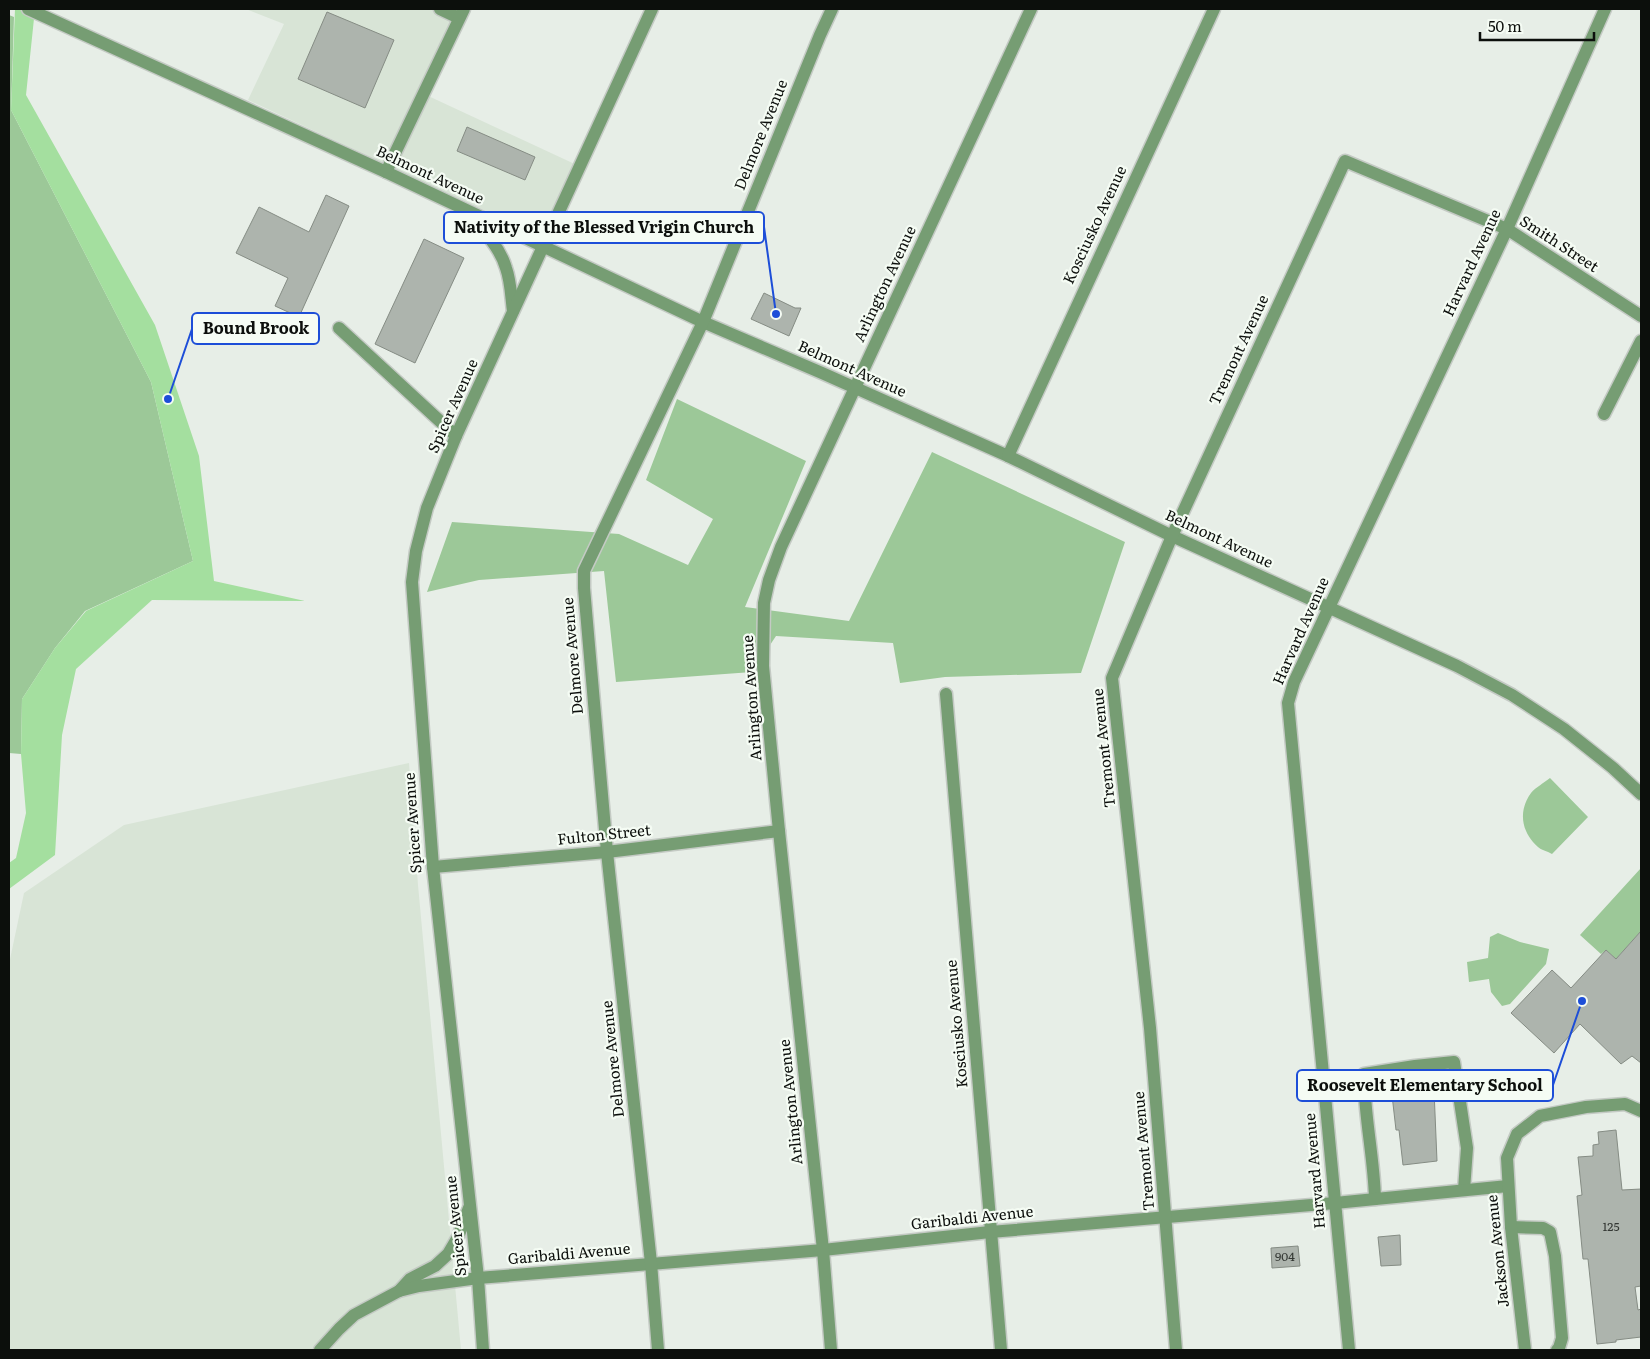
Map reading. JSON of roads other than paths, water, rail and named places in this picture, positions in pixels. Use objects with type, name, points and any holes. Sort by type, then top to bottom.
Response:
[{"type":"street","name":"Belmont Avenue","points":[[28,9],[386,172],[703,322],[1008,456],[1172,536],[1457,666],[1512,695],[1564,729],[1641,794]]},
{"type":"street","points":[[386,172],[462,13],[440,9]]},
{"type":"street","name":"Spicer Avenue","points":[[483,1350],[478,1278],[432,867],[412,582],[416,551],[427,508],[456,436],[652,9]]},
{"type":"street","name":"Delmore Avenue","points":[[658,1350],[651,1263],[607,852],[584,572],[703,322],[832,9]]},
{"type":"street","name":"Arlington Avenue","points":[[831,1350],[763,666],[764,603],[769,580],[781,547],[1031,9]]},
{"type":"street","name":"Kosciusko Avenue","points":[[1008,456],[1214,9]]},
{"type":"street","name":"Harvard Avenue","points":[[1349,1350],[1288,703],[1294,682],[1507,229],[1605,9]]},
{"type":"street","name":"Smith Street","points":[[1344,161],[1507,229],[1641,316]]},
{"type":"street","name":"Tremont Avenue","points":[[1176,1350],[1150,1028],[1112,678],[1172,536],[1344,161]]},
{"type":"street","points":[[463,208],[492,240],[500,254],[506,268],[513,311]]},
{"type":"street","points":[[339,328],[456,436]]},
{"type":"street","points":[[1604,414],[1641,341]]},
{"type":"street","name":"Kosciusko Avenue","points":[[946,694],[1001,1350]]},
{"type":"street","name":"Fulton Street","points":[[432,867],[607,852],[779,831]]},
{"type":"street","points":[[1375,1199],[1374,1170],[1364,1103],[1364,1074],[1415,1066],[1454,1062],[1467,1148],[1467,1189]]},
{"type":"street","points":[[1508,1186],[1507,1158],[1517,1134],[1540,1116],[1586,1107],[1625,1104],[1641,1111]]},
{"type":"street","name":"Jackson Avenue","points":[[1467,1189],[1508,1186],[1525,1350]]},
{"type":"street","name":"Garibaldi Avenue","points":[[399,1291],[419,1286],[478,1278],[822,1250],[990,1232],[1335,1203],[1467,1189]]},
{"type":"street","points":[[320,1350],[354,1315],[399,1291],[410,1279],[435,1266],[448,1254],[458,1237],[470,1206]]},
{"type":"street","points":[[1511,1227],[1543,1228],[1550,1232],[1555,1256],[1562,1338],[1557,1350]]},
{"type":"place","name":"Nativity of the Blessed Vrigin Church","points":[[776,314]]},
{"type":"place","name":"Bound Brook","points":[[168,399]]},
{"type":"place","name":"Roosevelt Elementary School","points":[[1582,1001]]}]
